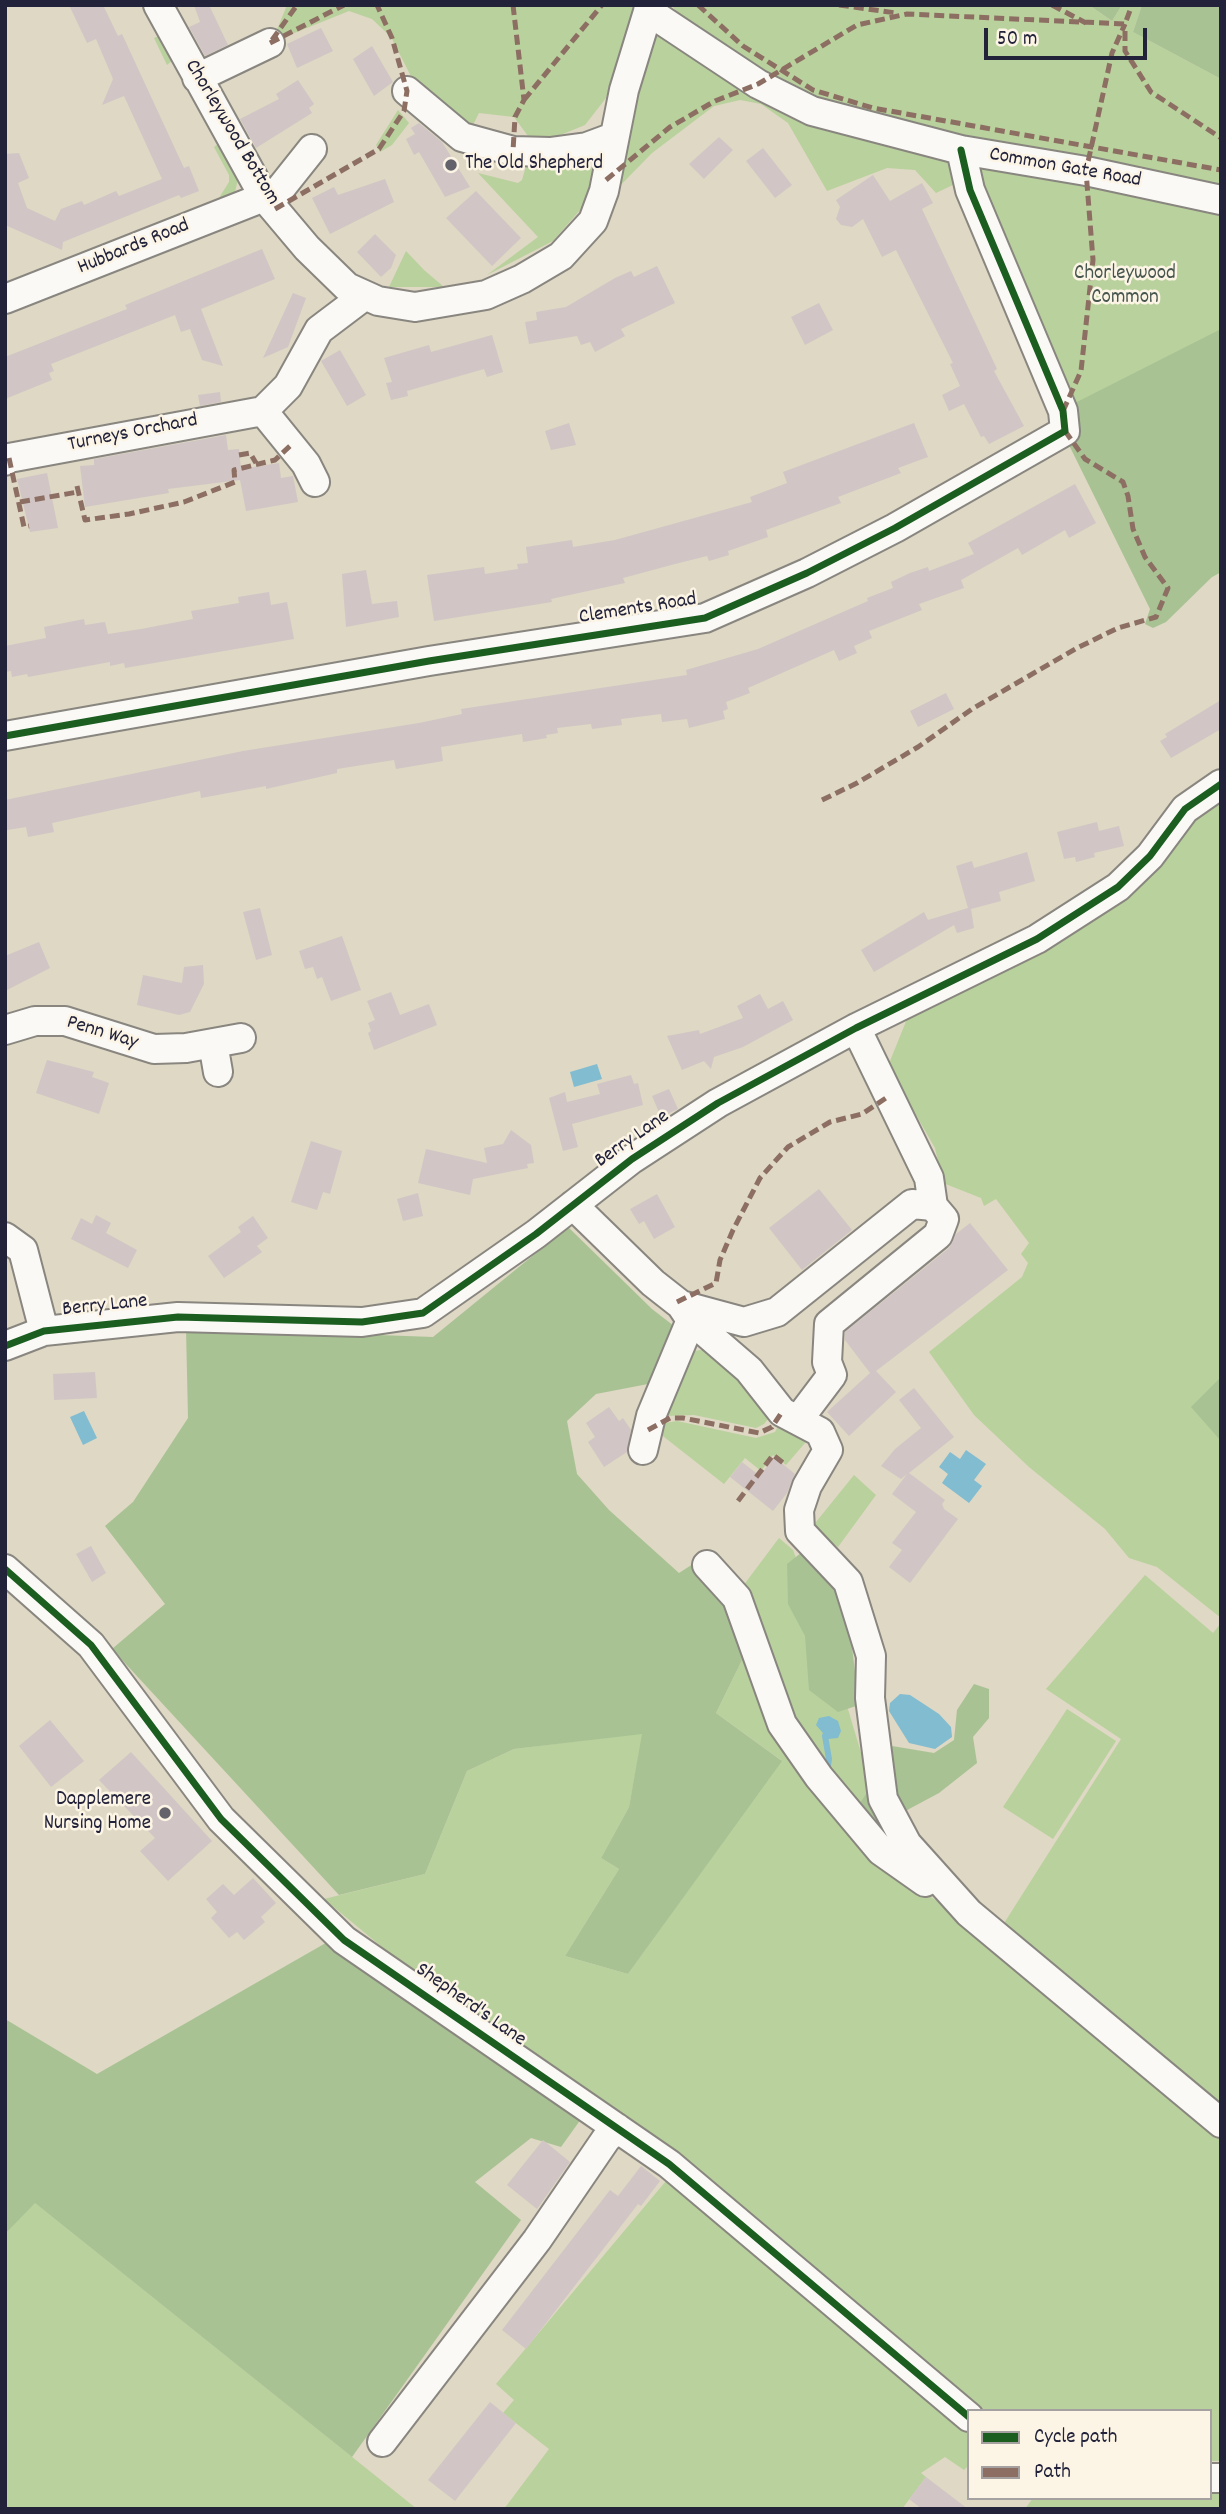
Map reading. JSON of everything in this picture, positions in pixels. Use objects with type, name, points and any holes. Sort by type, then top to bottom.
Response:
[{"type":"street","name":"Chorleywood Bottom","points":[[158,5],[266,200],[331,275],[364,296],[415,307],[486,295],[522,279],[561,256],[593,221],[604,191],[624,90],[649,8]]},
{"type":"street","name":"Common Gate Road","points":[[649,8],[758,84],[812,111],[961,150],[1086,171],[1221,200]]},
{"type":"street","points":[[197,78],[270,43]]},
{"type":"street","points":[[407,91],[462,137],[513,151],[575,149],[614,137]]},
{"type":"street","points":[[266,200],[312,149]]},
{"type":"street","name":"Clements Road","points":[[5,736],[429,661],[705,618],[807,573],[895,528],[1065,431],[1063,411],[970,190],[961,150]]},
{"type":"street","name":"Hubbards Road","points":[[5,299],[266,200]]},
{"type":"street","points":[[314,482],[306,464],[263,411],[288,386],[319,330],[331,275]]},
{"type":"street","points":[[319,330],[364,296]]},
{"type":"street","name":"Turneys Orchard","points":[[5,461],[62,459],[263,411]]},
{"type":"street","name":"Berry Lane","points":[[5,1346],[44,1331],[178,1317],[362,1322],[422,1313],[536,1234],[632,1159],[718,1103],[856,1028],[1037,939],[1118,887],[1150,856],[1185,809],[1221,784]]},
{"type":"street","name":"Penn Way","points":[[5,1030],[35,1021],[65,1021],[154,1049],[241,1038]]},
{"type":"street","points":[[798,1420],[832,1375],[827,1362],[829,1324],[938,1235],[944,1219],[933,1206],[929,1178],[856,1028]]},
{"type":"street","points":[[213,1043],[218,1072]]},
{"type":"street","points":[[686,1312],[744,1322],[777,1312],[912,1204],[933,1206]]},
{"type":"street","points":[[573,1205],[653,1283],[749,1370],[782,1412],[820,1432],[828,1450],[807,1486],[799,1510],[800,1531],[848,1582],[871,1656],[870,1698],[883,1799],[907,1844],[969,1913]]},
{"type":"street","points":[[5,1237],[23,1250],[44,1331]]},
{"type":"street","points":[[643,1450],[651,1416],[686,1312]]},
{"type":"street","points":[[707,1565],[737,1598],[782,1724],[819,1777],[881,1850],[969,1913],[1221,2123]]},
{"type":"street","name":"Shepherd's Lane","points":[[5,1569],[91,1645],[221,1819],[344,1940],[668,2164],[967,2415]]},
{"type":"street","points":[[382,2442],[537,2240],[606,2139],[617,2129]]},
{"type":"green space","points":[[287,5],[639,5],[606,98],[585,125],[558,136],[528,136],[514,117],[479,113],[469,133],[419,92],[391,37],[372,19],[349,11],[272,42]]},
{"type":"green space","points":[[671,5],[1089,5],[1112,21],[1122,5],[1142,5],[1133,32],[1221,79],[1221,191],[1039,155],[848,110],[778,86],[681,16]]},
{"type":"green space","points":[[1089,5],[1122,5],[1112,21]]},
{"type":"green space","points":[[1142,5],[1214,5],[1221,8],[1221,79],[1133,32]]},
{"type":"green space","points":[[662,33],[939,152],[953,163],[959,182],[936,193],[915,170],[887,168],[827,191],[788,123],[761,104],[740,100],[714,106],[652,153],[612,194],[652,36]]},
{"type":"green space","points":[[161,35],[173,60],[167,65],[154,38]]},
{"type":"green space","points":[[398,110],[409,123],[392,145],[380,152],[376,145]]},
{"type":"green space","points":[[221,142],[239,175],[234,196],[221,204],[219,198],[229,182],[229,175],[214,147]]},
{"type":"green space","points":[[580,161],[593,168],[581,209],[553,241],[487,275],[538,237],[478,173],[518,183],[522,180],[526,166]]},
{"type":"green space","name":"Chorleywood Common","points":[[990,163],[1221,206],[1221,572],[1212,577],[1070,447],[1069,406],[978,177],[980,167]]},
{"type":"green space","points":[[406,251],[424,270],[444,287],[389,287]]},
{"type":"green space","points":[[1221,329],[1221,572],[1212,577],[1166,622],[1153,628],[1145,624],[1150,609],[1070,447],[1069,406]]},
{"type":"green space","points":[[1221,800],[1221,1618],[1157,1567],[1129,1558],[1105,1529],[1029,1467],[974,1415],[929,1352],[1022,1277],[1028,1263],[1021,1254],[1029,1243],[996,1199],[984,1206],[981,1198],[943,1183],[935,1148],[888,1066],[909,1014],[985,973]]},
{"type":"green space","points":[[568,1227],[652,1309],[674,1326],[672,1350],[648,1384],[596,1394],[567,1421],[577,1474],[609,1510],[679,1573],[693,1564],[724,1593],[743,1658],[716,1713],[782,1761],[628,1974],[565,1956],[619,1869],[601,1858],[629,1807],[642,1734],[514,1749],[467,1771],[425,1874],[339,1895],[112,1649],[165,1604],[105,1526],[133,1502],[188,1418],[186,1328],[433,1337]]},
{"type":"green space","points":[[709,1348],[773,1413],[764,1424],[756,1428],[694,1415],[665,1416],[691,1352]]},
{"type":"green space","points":[[1221,1377],[1221,1441],[1191,1407]]},
{"type":"green space","points":[[781,1420],[811,1436],[786,1465],[773,1455],[761,1471],[745,1458],[724,1484],[659,1433],[665,1423],[677,1421],[756,1438],[775,1432]]},
{"type":"green space","points":[[854,1475],[876,1495],[838,1547],[812,1527]]},
{"type":"green space","points":[[779,1538],[793,1550],[827,1639],[876,1803],[891,1822],[880,1835],[800,1735],[743,1586]]},
{"type":"green space","points":[[806,1549],[829,1577],[844,1611],[852,1647],[859,1705],[838,1712],[809,1690],[805,1636],[788,1604],[787,1564]]},
{"type":"green space","points":[[1145,1575],[1213,1633],[1221,1623],[1221,2112],[1001,1928],[1121,1739],[1046,1689]]},
{"type":"green space","points":[[743,1658],[770,1725],[873,1857],[973,1926],[1221,2134],[1221,2461],[1212,2461],[1212,2409],[974,2409],[733,2214],[626,2117],[458,2010],[324,1899],[425,1874],[467,1771],[514,1749],[643,1733],[629,1807],[601,1858],[619,1869],[565,1956],[628,1974],[781,1760],[716,1713]]},
{"type":"green space","points":[[974,1684],[989,1689],[989,1718],[973,1737],[977,1763],[939,1793],[909,1809],[878,1832],[858,1806],[886,1765],[886,1745],[934,1753],[954,1740],[957,1710]]},
{"type":"green space","points":[[1067,1709],[1116,1741],[1053,1839],[1003,1807]]},
{"type":"green space","points":[[331,1940],[581,2119],[561,2147],[531,2138],[475,2182],[521,2220],[352,2457],[35,2203],[5,2234],[5,2019],[97,2074]]},
{"type":"green space","points":[[666,2181],[967,2432],[967,2467],[964,2470],[945,2457],[921,2473],[926,2477],[902,2509],[504,2509],[549,2449],[503,2413],[514,2400],[496,2384]]},
{"type":"green space","points":[[34,2202],[417,2509],[5,2509],[5,2234]]},
{"type":"green space","points":[[1221,2482],[1221,2509],[1025,2509],[1032,2500],[1212,2500],[1212,2483]]},
{"type":"water","points":[[597,1064],[602,1079],[574,1087],[570,1072]]},
{"type":"water","points":[[84,1411],[97,1438],[83,1445],[70,1417]]},
{"type":"water","points":[[966,1450],[986,1464],[974,1480],[982,1486],[969,1503],[942,1483],[948,1474],[939,1467],[950,1452],[960,1459]]},
{"type":"water","points":[[900,1694],[910,1695],[939,1714],[951,1727],[952,1737],[935,1749],[909,1743],[889,1711],[890,1703]]},
{"type":"water","points":[[829,1716],[838,1721],[841,1731],[838,1738],[828,1739],[816,1725],[819,1718]]},
{"type":"building","points":[[69,5],[103,5],[118,36],[122,34],[184,168],[189,166],[199,191],[181,198],[179,195],[63,242],[62,250],[5,225],[5,154],[19,153],[29,178],[18,183],[27,208],[55,221],[61,209],[82,201],[84,205],[116,191],[119,196],[162,179],[124,96],[102,105],[113,79],[96,39],[87,43]]},
{"type":"building","points":[[194,5],[209,5],[228,45],[205,56],[189,27],[200,22]]},
{"type":"building","points":[[321,28],[333,51],[297,68],[287,44]]},
{"type":"building","points":[[372,46],[393,82],[374,96],[353,59]]},
{"type":"building","points":[[298,80],[314,104],[309,108],[312,113],[256,148],[240,119],[279,99],[276,94]]},
{"type":"building","points":[[419,123],[442,142],[470,187],[445,197],[419,152],[414,155],[406,139],[415,134],[411,128]]},
{"type":"building","points":[[719,137],[733,150],[704,179],[689,164]]},
{"type":"building","points":[[763,148],[792,185],[775,198],[746,161]]},
{"type":"building","points":[[873,175],[890,201],[922,183],[933,203],[922,209],[997,369],[994,371],[1024,426],[989,444],[984,436],[981,437],[964,404],[949,411],[942,395],[960,386],[950,364],[953,363],[896,250],[882,257],[863,219],[852,227],[841,225],[836,219],[840,207],[836,200]]},
{"type":"building","points":[[385,179],[394,202],[330,234],[312,198],[334,187],[338,195]]},
{"type":"building","points":[[476,191],[521,238],[492,266],[446,218]]},
{"type":"building","points":[[375,234],[396,255],[391,268],[381,277],[357,252]]},
{"type":"building","points":[[262,249],[275,279],[201,309],[223,366],[202,360],[190,329],[181,332],[175,315],[51,364],[54,371],[49,373],[52,380],[5,399],[5,357],[127,309],[125,305]]},
{"type":"building","points":[[657,266],[675,303],[621,329],[625,336],[595,352],[590,342],[581,345],[577,336],[529,344],[525,322],[537,320],[536,312],[566,307],[615,278],[631,271],[634,277]]},
{"type":"building","points":[[293,293],[306,298],[288,347],[263,358]]},
{"type":"building","points":[[819,303],[833,330],[805,345],[791,317]]},
{"type":"building","points":[[492,335],[503,372],[487,377],[484,369],[407,391],[408,396],[391,400],[386,383],[392,382],[384,358],[429,345],[431,352]]},
{"type":"building","points":[[340,350],[366,395],[347,406],[321,361]]},
{"type":"building","points":[[220,392],[221,402],[200,406],[198,395]]},
{"type":"building","points":[[569,423],[576,445],[551,450],[545,431]]},
{"type":"building","points":[[914,423],[928,457],[898,468],[901,473],[838,497],[841,503],[766,530],[768,537],[728,551],[729,555],[709,561],[707,556],[675,564],[623,578],[625,583],[551,599],[552,602],[434,621],[427,575],[484,567],[485,574],[518,569],[517,564],[528,563],[526,547],[572,540],[573,547],[615,540],[752,502],[750,497],[787,483],[783,472]]},
{"type":"building","points":[[226,435],[228,450],[239,449],[241,469],[279,463],[281,478],[293,476],[298,502],[246,511],[240,480],[168,489],[169,493],[85,507],[80,466],[94,465],[94,459]]},
{"type":"building","points":[[47,473],[58,528],[30,532],[17,479]]},
{"type":"building","points":[[1075,484],[1096,523],[1069,538],[1065,530],[1022,555],[1018,548],[961,580],[964,588],[919,604],[922,610],[869,631],[872,638],[854,646],[857,653],[839,661],[834,650],[748,688],[750,693],[726,702],[728,709],[723,711],[725,719],[689,728],[687,719],[662,722],[661,714],[621,719],[622,725],[592,729],[591,724],[557,728],[558,733],[546,735],[547,738],[523,742],[522,734],[441,747],[443,761],[396,769],[394,760],[337,769],[337,773],[266,789],[266,786],[201,798],[200,791],[52,823],[54,832],[28,837],[26,827],[7,830],[5,800],[243,751],[419,723],[462,714],[461,709],[687,675],[686,670],[758,649],[868,601],[867,598],[893,588],[891,582],[910,573],[928,567],[929,571],[974,554],[968,543]]},
{"type":"building","points":[[366,570],[372,604],[397,601],[399,617],[346,627],[342,574]]},
{"type":"building","points":[[269,592],[271,605],[287,602],[294,639],[125,668],[124,663],[110,666],[110,662],[28,677],[27,674],[12,677],[11,671],[5,672],[5,646],[46,638],[44,627],[84,619],[85,625],[105,622],[108,634],[141,629],[193,619],[191,611],[239,603],[238,597]]},
{"type":"building","points":[[946,693],[954,709],[918,727],[910,711]]},
{"type":"building","points":[[1221,700],[1221,729],[1171,758],[1160,741],[1167,737],[1165,734]]},
{"type":"building","points":[[1097,822],[1099,831],[1119,826],[1124,846],[1094,853],[1095,857],[1076,862],[1075,857],[1064,859],[1057,832]]},
{"type":"building","points":[[1027,852],[1035,881],[999,892],[1001,901],[971,909],[974,928],[957,933],[954,925],[874,972],[861,950],[924,912],[928,920],[968,908],[956,866],[972,861],[974,868]]},
{"type":"building","points":[[260,908],[272,955],[256,960],[243,912]]},
{"type":"building","points":[[342,936],[361,990],[331,1001],[322,977],[317,979],[313,967],[305,969],[299,951]]},
{"type":"building","points":[[39,942],[50,968],[5,991],[5,956]]},
{"type":"building","points":[[203,965],[204,984],[190,1012],[179,1015],[137,1005],[143,975],[182,983],[184,967]]},
{"type":"building","points":[[391,992],[400,1015],[429,1004],[437,1025],[374,1050],[368,1033],[371,1031],[368,1023],[375,1020],[367,1001]]},
{"type":"building","points":[[760,994],[768,1009],[783,1001],[793,1020],[743,1047],[714,1057],[711,1069],[704,1061],[682,1070],[667,1036],[699,1030],[700,1034],[743,1018],[737,1006]]},
{"type":"building","points":[[47,1060],[94,1072],[92,1077],[109,1083],[99,1114],[36,1093]]},
{"type":"building","points":[[631,1075],[634,1084],[638,1083],[643,1105],[572,1124],[578,1147],[563,1151],[549,1098],[565,1092],[567,1102],[600,1094],[597,1084]]},
{"type":"building","points":[[669,1089],[678,1109],[661,1117],[652,1096]]},
{"type":"building","points":[[511,1130],[531,1145],[534,1163],[527,1164],[528,1168],[473,1179],[470,1195],[418,1183],[426,1149],[487,1163],[484,1148],[503,1144]]},
{"type":"building","points":[[311,1141],[342,1151],[330,1194],[323,1192],[317,1210],[291,1202]]},
{"type":"building","points":[[819,1189],[852,1230],[802,1270],[769,1228]]},
{"type":"building","points":[[418,1193],[423,1216],[403,1221],[397,1199]]},
{"type":"building","points":[[657,1194],[675,1227],[654,1239],[644,1221],[639,1224],[630,1209]]},
{"type":"building","points":[[96,1215],[111,1223],[106,1233],[137,1250],[128,1268],[71,1239],[81,1218],[92,1224]]},
{"type":"building","points":[[253,1216],[268,1238],[257,1246],[262,1252],[224,1278],[208,1256],[241,1232],[238,1227]]},
{"type":"building","points":[[970,1223],[1008,1270],[876,1371],[896,1392],[849,1436],[827,1412],[870,1373],[845,1340],[845,1332],[949,1248],[956,1234]]},
{"type":"building","points":[[95,1372],[97,1398],[54,1400],[53,1374]]},
{"type":"building","points":[[914,1388],[954,1437],[909,1473],[945,1500],[942,1504],[944,1509],[958,1519],[910,1583],[889,1567],[902,1550],[892,1543],[916,1512],[892,1494],[907,1474],[901,1479],[881,1466],[895,1449],[921,1428],[899,1400]]},
{"type":"building","points":[[609,1407],[619,1421],[623,1418],[631,1430],[627,1452],[604,1467],[588,1442],[595,1437],[586,1423]]},
{"type":"building","points":[[774,1457],[795,1474],[787,1493],[773,1511],[730,1477],[742,1462],[760,1476]]},
{"type":"building","points":[[91,1546],[106,1573],[92,1582],[76,1554]]},
{"type":"building","points":[[50,1720],[84,1761],[51,1787],[19,1746]]},
{"type":"building","name":"Dapplemere Nursing Home","points":[[131,1752],[212,1841],[168,1881],[140,1851],[155,1838],[99,1780]]},
{"type":"building","points":[[253,1878],[276,1903],[261,1917],[265,1922],[244,1940],[237,1932],[229,1938],[211,1918],[217,1912],[206,1899],[223,1884],[234,1895]]},
{"type":"building","points":[[543,2140],[570,2162],[537,2209],[507,2185]]},
{"type":"building","points":[[641,2166],[660,2181],[641,2206],[638,2204],[526,2349],[502,2330],[610,2190],[618,2196]]},
{"type":"building","points":[[490,2402],[516,2423],[455,2501],[428,2480]]},
{"type":"building","points":[[926,2477],[968,2509],[922,2509],[909,2499]]},
{"type":"waterway","points":[[825,1736],[829,1759],[827,1772]]},
{"type":"marked path","points":[[272,40],[297,5]]},
{"type":"marked path","points":[[270,43],[344,5]]},
{"type":"marked path","points":[[275,209],[379,149],[404,111],[407,91],[392,38],[377,5]]},
{"type":"marked path","points":[[513,5],[524,100],[515,117],[513,151]]},
{"type":"marked path","points":[[524,100],[602,5]]},
{"type":"marked path","points":[[698,5],[743,46],[813,90],[873,108],[1221,170]]},
{"type":"marked path","points":[[839,5],[896,13]]},
{"type":"marked path","points":[[1052,5],[1086,23]]},
{"type":"marked path","points":[[606,180],[670,127],[715,101],[758,84],[857,25],[907,14],[1125,24],[1132,5]]},
{"type":"marked path","points":[[1063,411],[1081,371],[1093,260],[1086,171],[1112,53],[1125,24]]},
{"type":"marked path","points":[[1125,31],[1125,51],[1151,92],[1221,138]]},
{"type":"marked path","points":[[822,800],[918,747],[972,709],[1077,648],[1118,628],[1156,617],[1168,588],[1145,557],[1133,529],[1123,482],[1085,459],[1065,431]]},
{"type":"marked path","points":[[77,486],[85,520],[129,514],[184,502],[235,482],[234,470],[275,460],[291,445]]},
{"type":"marked path","points":[[239,455],[250,453],[256,463]]},
{"type":"marked path","points":[[9,458],[24,527],[29,526]]},
{"type":"marked path","points":[[20,502],[78,492]]},
{"type":"marked path","points":[[677,1302],[716,1283],[720,1260],[760,1178],[788,1147],[830,1122],[862,1114],[889,1096]]},
{"type":"marked path","points":[[648,1430],[670,1418],[683,1418],[759,1433],[772,1427],[782,1412]]},
{"type":"marked path","points":[[738,1501],[773,1455],[786,1465]]},
{"type":"cycle path","points":[[5,736],[429,661],[705,618],[807,573],[895,528],[1065,431],[1063,411],[970,190],[961,150]]},
{"type":"cycle path","points":[[5,1346],[44,1331],[178,1317],[362,1322],[423,1313],[536,1234],[632,1159],[718,1103],[856,1028],[1037,939],[1118,887],[1150,856],[1185,809],[1221,784]]},
{"type":"cycle path","points":[[5,1569],[91,1645],[221,1819],[344,1940],[669,2164],[967,2415]]},
{"type":"place","name":"The Old Shepherd","points":[[451,165]]},
{"type":"place","name":"Dapplemere Nursing Home","points":[[165,1813]]}]
